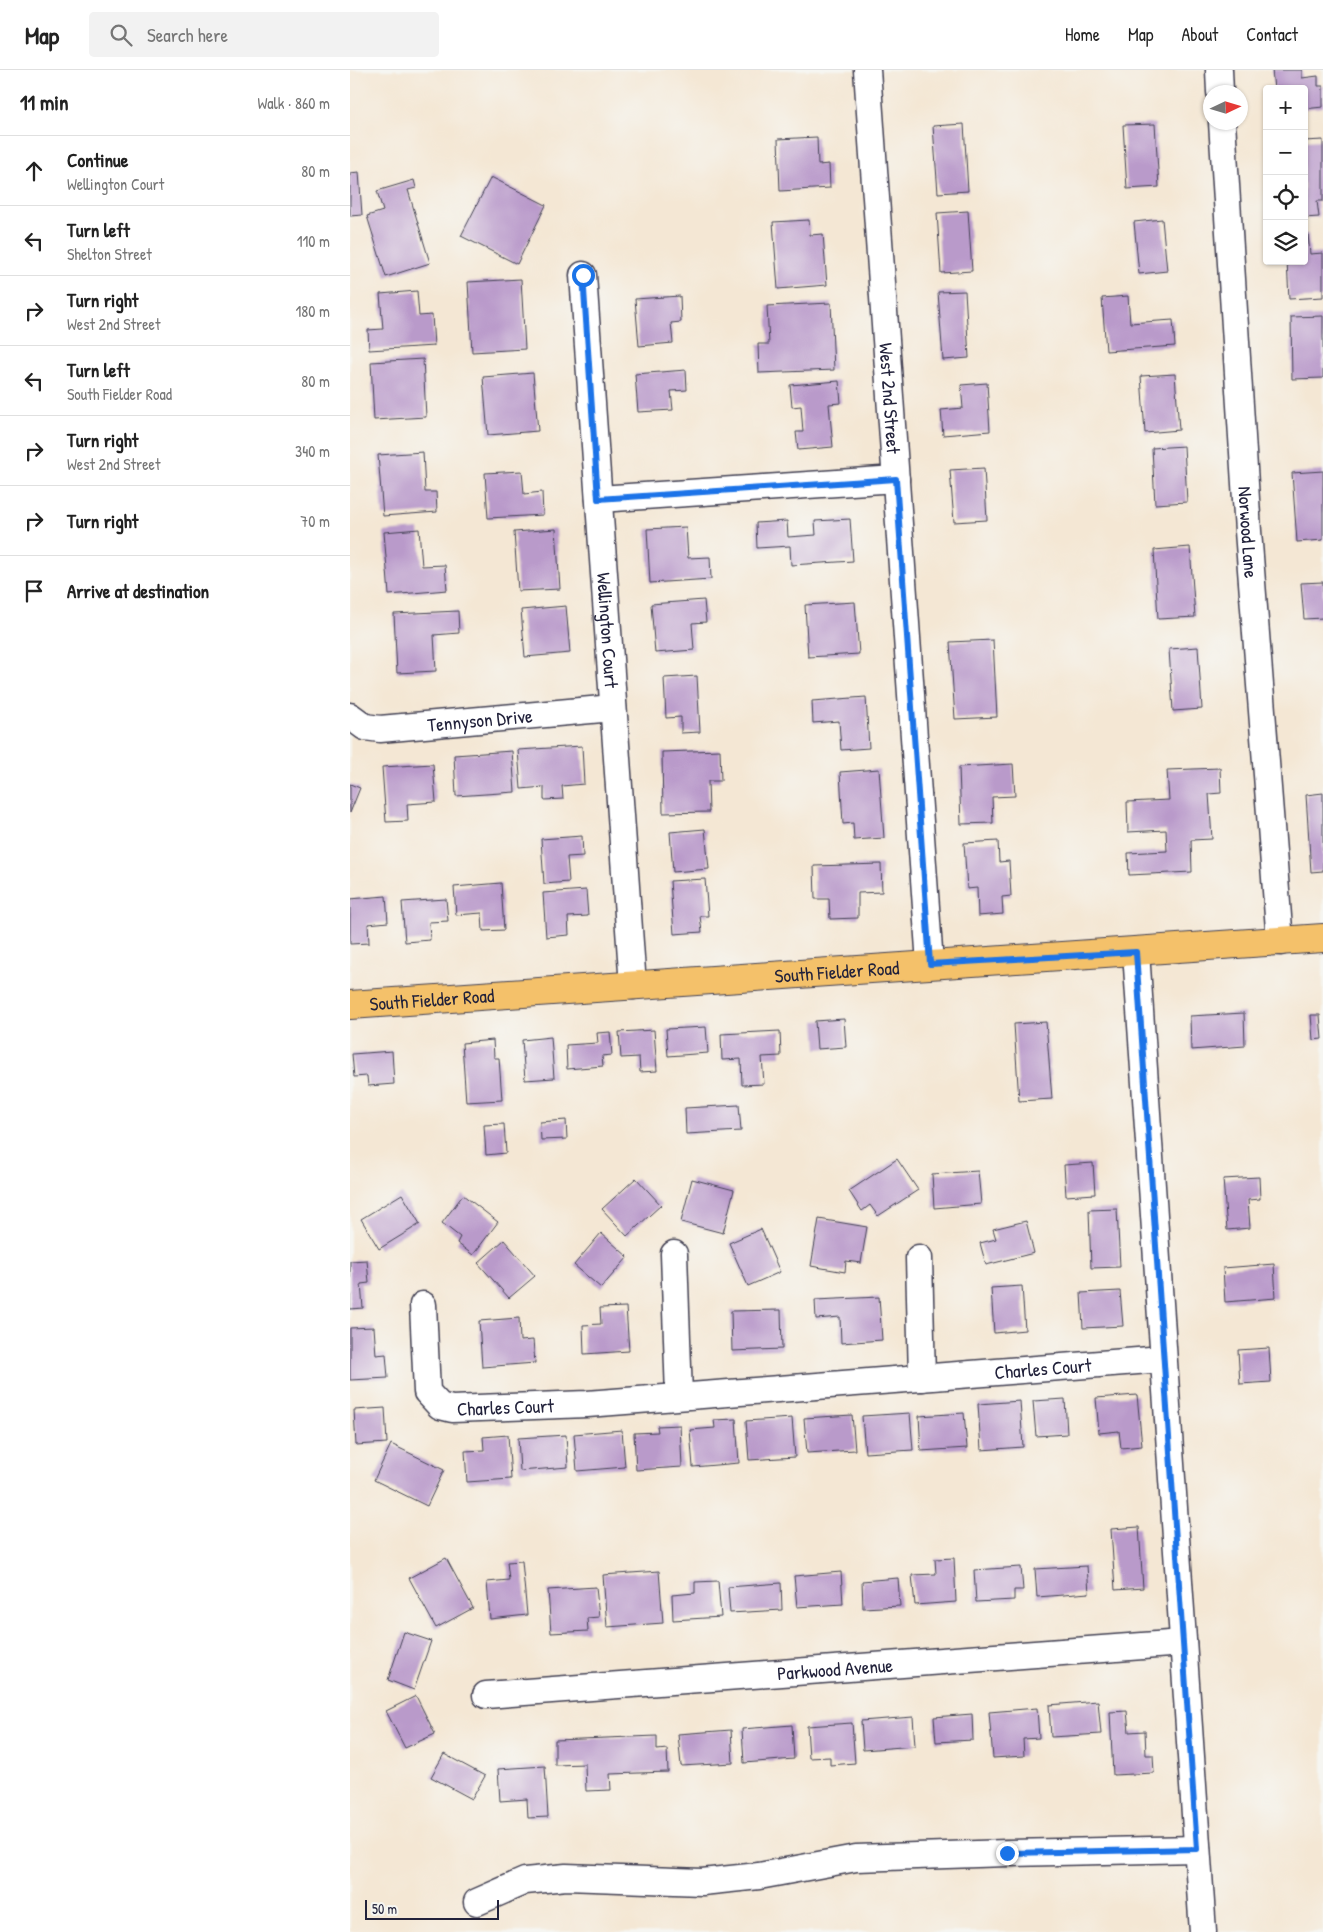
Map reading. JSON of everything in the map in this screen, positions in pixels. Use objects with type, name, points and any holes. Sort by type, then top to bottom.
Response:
[{"type":"main road","name":"South Fielder Road","points":[[350,1005],[1323,938]]},
{"type":"street","name":"West 2nd Street","points":[[867,70],[930,964]]},
{"type":"street","points":[[1219,70],[1220,85]]},
{"type":"street","name":"Norwood Lane","points":[[1223,130],[1248,531],[1280,942]]},
{"type":"street","name":"Wellington Court","points":[[583,275],[633,986]]},
{"type":"street","points":[[598,499],[896,479]]},
{"type":"street","name":"Tennyson Drive","points":[[350,716],[365,727],[380,729],[614,708]]},
{"type":"street","points":[[1136,952],[1203,1932]]},
{"type":"street","points":[[674,1254],[679,1396]]},
{"type":"street","points":[[919,1258],[922,1378]]},
{"type":"street","name":"Charles Court","points":[[423,1305],[427,1392],[440,1406],[452,1409],[587,1404],[1163,1359]]},
{"type":"street","name":"Parkwood Avenue","points":[[486,1695],[1183,1643]]},
{"type":"street","points":[[477,1902],[524,1881],[566,1877],[702,1882],[759,1876],[856,1858],[1197,1849]]},
{"type":"building","points":[[1272,70],[1302,70],[1302,78],[1318,76],[1318,86],[1323,86],[1323,107],[1308,109],[1308,85],[1274,85]]},
{"type":"building","points":[[964,124],[968,191],[938,193],[933,126]]},
{"type":"building","points":[[1155,124],[1159,187],[1127,189],[1123,125]]},
{"type":"building","points":[[817,137],[818,165],[829,164],[830,188],[780,191],[778,139]]},
{"type":"building","points":[[1323,140],[1323,201],[1317,201],[1319,217],[1308,218],[1308,141]]},
{"type":"building","points":[[359,172],[362,215],[350,216],[350,173]]},
{"type":"building","points":[[491,177],[546,205],[517,264],[461,236]]},
{"type":"building","points":[[414,180],[416,188],[408,190],[430,263],[386,277],[367,216],[383,211],[377,191]]},
{"type":"building","points":[[968,211],[972,271],[941,273],[937,213]]},
{"type":"building","points":[[1162,219],[1167,271],[1139,274],[1134,222]]},
{"type":"building","points":[[809,220],[810,235],[823,234],[827,285],[778,289],[773,222]]},
{"type":"building","points":[[1308,234],[1310,254],[1323,253],[1323,297],[1289,299],[1287,265],[1308,265]]},
{"type":"building","points":[[521,279],[525,349],[472,352],[468,282]]},
{"type":"building","points":[[417,291],[419,316],[432,315],[434,346],[369,350],[368,330],[383,329],[380,294]]},
{"type":"building","points":[[965,291],[969,358],[943,360],[938,292]]},
{"type":"building","points":[[680,296],[681,322],[671,323],[673,343],[639,346],[635,299]]},
{"type":"building","points":[[1128,296],[1130,323],[1173,320],[1175,346],[1106,351],[1102,298]]},
{"type":"building","points":[[831,303],[834,370],[759,373],[758,344],[769,344],[767,306]]},
{"type":"building","points":[[1323,316],[1323,378],[1292,379],[1291,317]]},
{"type":"building","points":[[423,359],[426,417],[374,420],[371,362]]},
{"type":"building","points":[[686,370],[687,390],[671,391],[673,410],[638,412],[635,374]]},
{"type":"building","points":[[533,373],[538,431],[488,435],[483,377]]},
{"type":"building","points":[[1175,374],[1179,430],[1145,433],[1141,376]]},
{"type":"building","points":[[839,381],[841,403],[829,404],[833,447],[798,450],[796,432],[803,432],[801,406],[792,407],[790,385]]},
{"type":"building","points":[[987,383],[990,431],[943,435],[941,410],[963,408],[961,385]]},
{"type":"building","points":[[1184,446],[1187,502],[1155,504],[1152,448]]},
{"type":"building","points":[[423,452],[425,492],[436,492],[437,512],[383,516],[378,455]]},
{"type":"building","points":[[984,468],[987,520],[954,522],[950,470]]},
{"type":"building","points":[[522,471],[524,494],[542,492],[543,515],[488,518],[485,473]]},
{"type":"building","points":[[1323,471],[1323,540],[1297,542],[1292,473]]},
{"type":"building","points":[[850,519],[853,561],[791,565],[790,546],[757,548],[756,523],[787,521],[788,537],[816,535],[815,521]]},
{"type":"building","points":[[686,527],[688,558],[710,557],[711,579],[650,583],[647,529]]},
{"type":"building","points":[[419,529],[422,566],[445,565],[447,590],[389,595],[384,532]]},
{"type":"building","points":[[556,529],[560,589],[518,591],[514,532]]},
{"type":"building","points":[[1190,547],[1195,617],[1158,619],[1154,550]]},
{"type":"building","points":[[1323,582],[1323,618],[1304,619],[1301,583]]},
{"type":"building","points":[[704,600],[706,622],[692,623],[694,650],[655,653],[651,604]]},
{"type":"building","points":[[855,602],[859,654],[808,657],[805,605]]},
{"type":"building","points":[[566,606],[570,653],[525,657],[521,610]]},
{"type":"building","points":[[458,611],[459,633],[434,635],[436,671],[397,673],[394,614]]},
{"type":"building","points":[[993,640],[997,717],[955,719],[950,642]]},
{"type":"building","points":[[1198,647],[1202,709],[1173,711],[1169,649]]},
{"type":"building","points":[[697,676],[700,732],[681,733],[681,717],[666,718],[664,678]]},
{"type":"building","points":[[866,697],[869,748],[841,750],[839,721],[813,723],[812,701]]},
{"type":"building","points":[[582,746],[584,784],[562,786],[563,799],[544,800],[544,787],[521,789],[518,750]]},
{"type":"building","points":[[720,750],[721,781],[708,781],[709,812],[663,813],[662,752]]},
{"type":"building","points":[[512,751],[515,792],[456,796],[454,755]]},
{"type":"building","points":[[433,764],[436,802],[407,804],[408,821],[386,822],[382,767]]},
{"type":"building","points":[[1013,764],[1015,796],[992,797],[993,823],[961,824],[959,767]]},
{"type":"building","points":[[1220,768],[1221,793],[1209,794],[1212,839],[1191,840],[1192,872],[1129,875],[1128,853],[1167,851],[1166,830],[1128,832],[1127,802],[1169,800],[1167,770]]},
{"type":"building","points":[[879,769],[884,838],[854,840],[853,823],[843,824],[840,772]]},
{"type":"building","points":[[350,784],[360,788],[350,813]]},
{"type":"building","points":[[1323,793],[1323,871],[1311,872],[1306,795]]},
{"type":"building","points":[[705,829],[709,869],[673,872],[670,832]]},
{"type":"building","points":[[582,836],[583,856],[567,857],[569,882],[544,884],[541,839]]},
{"type":"building","points":[[998,841],[999,862],[1009,861],[1011,896],[1002,897],[1003,914],[978,916],[977,888],[967,889],[964,843]]},
{"type":"building","points":[[881,864],[882,892],[858,893],[858,918],[830,919],[829,899],[815,899],[814,866]]},
{"type":"building","points":[[705,879],[708,916],[700,916],[702,932],[674,934],[670,881]]},
{"type":"building","points":[[501,883],[504,930],[483,931],[482,913],[456,915],[454,887]]},
{"type":"building","points":[[586,890],[588,916],[568,917],[569,935],[546,937],[543,893]]},
{"type":"building","points":[[386,896],[388,922],[368,924],[369,943],[350,944],[350,899]]},
{"type":"building","points":[[446,899],[448,921],[429,922],[430,940],[405,942],[402,902]]},
{"type":"building","points":[[1244,1013],[1245,1046],[1191,1050],[1190,1016]]},
{"type":"building","points":[[1311,1015],[1320,1015],[1322,1039],[1313,1040]]},
{"type":"building","points":[[844,1019],[846,1047],[817,1049],[815,1021]]},
{"type":"building","points":[[1046,1022],[1052,1099],[1019,1101],[1014,1024]]},
{"type":"building","points":[[706,1027],[708,1053],[668,1056],[666,1029]]},
{"type":"building","points":[[654,1030],[657,1071],[640,1072],[639,1057],[621,1058],[619,1032]]},
{"type":"building","points":[[780,1031],[781,1056],[762,1057],[764,1084],[742,1085],[741,1059],[722,1060],[721,1034]]},
{"type":"building","points":[[610,1032],[612,1055],[602,1056],[603,1066],[567,1069],[566,1045],[598,1043],[597,1033]]},
{"type":"building","points":[[551,1037],[554,1078],[525,1080],[522,1040]]},
{"type":"building","points":[[493,1040],[494,1058],[499,1058],[502,1100],[466,1102],[462,1043]]},
{"type":"building","points":[[392,1051],[394,1084],[368,1086],[367,1076],[354,1077],[352,1054]]},
{"type":"building","points":[[739,1105],[741,1131],[686,1134],[685,1108]]},
{"type":"building","points":[[566,1120],[567,1139],[541,1140],[540,1122]]},
{"type":"building","points":[[504,1124],[506,1153],[486,1155],[484,1125]]},
{"type":"building","points":[[897,1159],[918,1190],[878,1216],[870,1205],[862,1211],[849,1191]]},
{"type":"building","points":[[1093,1163],[1095,1194],[1066,1196],[1064,1165]]},
{"type":"building","points":[[978,1171],[981,1204],[934,1208],[932,1174]]},
{"type":"building","points":[[1259,1177],[1260,1199],[1248,1200],[1250,1228],[1227,1230],[1223,1179]]},
{"type":"building","points":[[636,1178],[661,1205],[627,1236],[602,1209]]},
{"type":"building","points":[[692,1179],[734,1190],[723,1233],[681,1222]]},
{"type":"building","points":[[402,1194],[420,1224],[379,1249],[361,1219]]},
{"type":"building","points":[[463,1195],[498,1222],[473,1255],[457,1243],[460,1237],[442,1223]]},
{"type":"building","points":[[1117,1209],[1120,1267],[1091,1268],[1089,1210]]},
{"type":"building","points":[[819,1219],[867,1227],[861,1263],[846,1261],[845,1272],[811,1266]]},
{"type":"building","points":[[1026,1221],[1034,1253],[986,1265],[980,1243],[996,1239],[993,1229]]},
{"type":"building","points":[[761,1229],[780,1272],[748,1286],[729,1243]]},
{"type":"building","points":[[601,1233],[628,1257],[601,1288],[574,1265]]},
{"type":"building","points":[[504,1240],[535,1276],[509,1298],[478,1263]]},
{"type":"building","points":[[367,1260],[369,1283],[361,1284],[363,1308],[350,1309],[350,1261]]},
{"type":"building","points":[[1274,1264],[1276,1298],[1225,1302],[1223,1268]]},
{"type":"building","points":[[1022,1286],[1025,1330],[994,1333],[991,1288]]},
{"type":"building","points":[[1120,1291],[1123,1326],[1083,1328],[1081,1293]]},
{"type":"building","points":[[879,1297],[882,1340],[841,1343],[840,1317],[816,1319],[815,1300]]},
{"type":"building","points":[[626,1307],[629,1351],[584,1354],[583,1325],[601,1324],[600,1308]]},
{"type":"building","points":[[781,1310],[782,1349],[732,1351],[731,1311]]},
{"type":"building","points":[[519,1318],[520,1341],[533,1340],[535,1363],[482,1367],[479,1321]]},
{"type":"building","points":[[374,1327],[376,1355],[386,1354],[388,1378],[350,1380],[350,1328]]},
{"type":"building","points":[[1269,1348],[1271,1382],[1240,1384],[1238,1350]]},
{"type":"building","points":[[1137,1395],[1142,1446],[1121,1448],[1119,1431],[1099,1433],[1096,1398]]},
{"type":"building","points":[[1065,1399],[1067,1434],[1036,1436],[1033,1401]]},
{"type":"building","points":[[1020,1401],[1023,1447],[981,1450],[978,1404]]},
{"type":"building","points":[[385,1408],[387,1443],[356,1445],[354,1410]]},
{"type":"building","points":[[910,1413],[913,1450],[865,1453],[862,1416]]},
{"type":"building","points":[[964,1413],[967,1448],[921,1451],[919,1416]]},
{"type":"building","points":[[852,1415],[855,1450],[807,1453],[804,1418]]},
{"type":"building","points":[[792,1418],[795,1457],[749,1460],[746,1421]]},
{"type":"building","points":[[736,1419],[739,1463],[693,1467],[690,1430],[715,1428],[714,1420]]},
{"type":"building","points":[[680,1425],[682,1467],[636,1470],[634,1433],[658,1432],[657,1426]]},
{"type":"building","points":[[622,1430],[625,1467],[577,1471],[574,1434]]},
{"type":"building","points":[[508,1435],[511,1479],[467,1482],[465,1451],[484,1450],[483,1437]]},
{"type":"building","points":[[566,1435],[568,1467],[520,1471],[518,1438]]},
{"type":"building","points":[[391,1444],[444,1470],[427,1506],[374,1480]]},
{"type":"building","points":[[1139,1527],[1143,1588],[1115,1590],[1111,1529]]},
{"type":"building","points":[[446,1558],[473,1608],[436,1628],[409,1578]]},
{"type":"building","points":[[954,1558],[956,1602],[915,1605],[912,1575],[936,1574],[935,1559]]},
{"type":"building","points":[[522,1561],[527,1615],[490,1619],[487,1582],[509,1580],[507,1562]]},
{"type":"building","points":[[1087,1566],[1089,1593],[1037,1597],[1035,1569]]},
{"type":"building","points":[[1021,1567],[1023,1590],[1014,1590],[1014,1600],[976,1602],[974,1570]]},
{"type":"building","points":[[659,1571],[663,1623],[607,1627],[603,1575]]},
{"type":"building","points":[[841,1572],[843,1604],[797,1607],[794,1576]]},
{"type":"building","points":[[898,1578],[900,1606],[863,1608],[862,1581]]},
{"type":"building","points":[[718,1581],[721,1617],[673,1620],[672,1595],[695,1593],[695,1582]]},
{"type":"building","points":[[781,1583],[782,1610],[730,1613],[728,1587]]},
{"type":"building","points":[[596,1587],[599,1617],[587,1618],[588,1631],[551,1633],[548,1590]]},
{"type":"building","points":[[404,1632],[431,1641],[414,1690],[388,1680]]},
{"type":"building","points":[[416,1696],[435,1734],[405,1748],[386,1711]]},
{"type":"building","points":[[1098,1701],[1101,1734],[1051,1737],[1049,1705]]},
{"type":"building","points":[[1037,1708],[1039,1738],[1023,1739],[1024,1756],[993,1758],[989,1712]]},
{"type":"building","points":[[1127,1711],[1129,1732],[1145,1731],[1146,1755],[1153,1755],[1154,1773],[1113,1775],[1110,1712]]},
{"type":"building","points":[[972,1714],[973,1740],[936,1742],[934,1717]]},
{"type":"building","points":[[913,1717],[915,1746],[863,1750],[861,1721]]},
{"type":"building","points":[[852,1723],[855,1763],[830,1765],[830,1757],[809,1758],[807,1726]]},
{"type":"building","points":[[792,1725],[794,1759],[744,1763],[742,1729]]},
{"type":"building","points":[[731,1730],[733,1763],[681,1766],[678,1734]]},
{"type":"building","points":[[657,1736],[657,1750],[667,1749],[668,1772],[610,1774],[611,1790],[586,1791],[585,1764],[555,1765],[555,1740]]},
{"type":"building","points":[[444,1754],[485,1776],[472,1799],[431,1777]]},
{"type":"building","points":[[545,1766],[548,1817],[528,1818],[527,1799],[500,1801],[498,1769]]},
{"type":"route","points":[[583,275],[598,499],[896,479],[930,964],[1136,952],[1197,1849],[1007,1853]]}]
